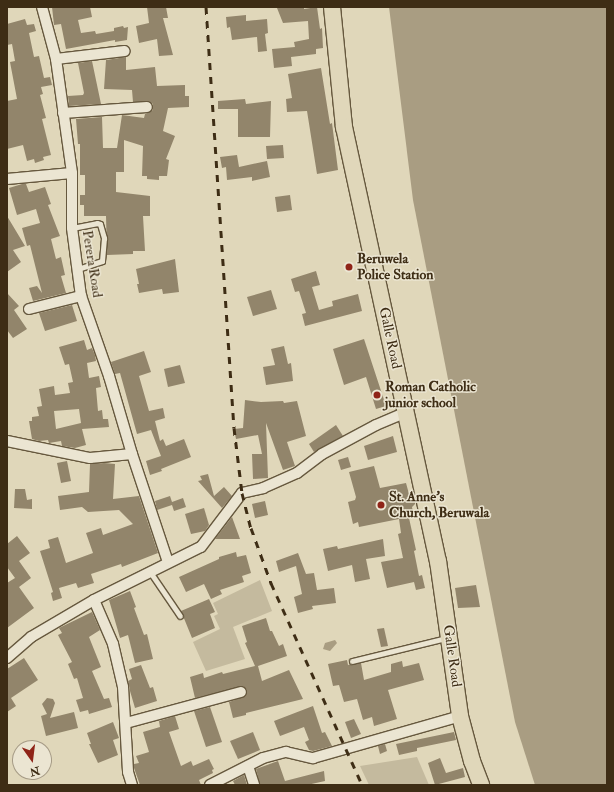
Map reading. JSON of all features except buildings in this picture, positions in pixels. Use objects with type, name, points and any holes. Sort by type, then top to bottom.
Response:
[{"type":"highway","name":"Galle Road","points":[[332,7],[344,128],[438,561],[460,716],[472,761],[481,785]]},
{"type":"street","name":"Perera Road","points":[[42,7],[56,59],[72,173],[72,228],[81,296],[109,376],[132,454],[168,562]]},
{"type":"street","points":[[56,59],[125,50]]},
{"type":"street","points":[[63,113],[147,107]]},
{"type":"street","points":[[7,179],[72,173]]},
{"type":"street","points":[[29,309],[81,296]]},
{"type":"street","points":[[7,658],[31,637],[94,600],[168,562],[201,547],[242,493],[263,488],[297,473],[322,454],[376,425],[406,412]]},
{"type":"street","points":[[7,441],[90,458],[132,454]]},
{"type":"street","points":[[94,600],[113,644],[123,687],[128,772],[132,785]]},
{"type":"street","points":[[126,723],[241,692]]},
{"type":"street","points":[[210,785],[263,758],[286,752],[313,758],[460,716]]},
{"type":"street","points":[[248,766],[254,785]]},
{"type":"lane","points":[[72,228],[97,223],[100,224],[104,238],[102,261],[77,269]]},
{"type":"lane","points":[[150,572],[180,616]]},
{"type":"lane","points":[[352,661],[449,637]]},
{"type":"shaded area","points":[[389,7],[607,7],[607,785],[535,785],[515,722],[413,200]]},
{"type":"shaded area","points":[[260,580],[272,611],[233,627],[245,659],[206,671],[193,642],[220,629],[214,616],[218,614],[213,603]]},
{"type":"shaded area","points":[[335,640],[337,643],[330,651],[323,649],[325,643]]},
{"type":"shaded area","points":[[417,757],[429,785],[369,785],[360,766]]},
{"type":"railway","points":[[206,7],[234,428],[242,493],[251,528],[271,583],[362,785]]},
{"type":"place","name":"Beruwela Police Station","points":[[349,267]]},
{"type":"place","name":"Roman Catholic junior school","points":[[377,395]]},
{"type":"place","name":"St. Anne's Church, Beruwala","points":[[381,505]]}]
